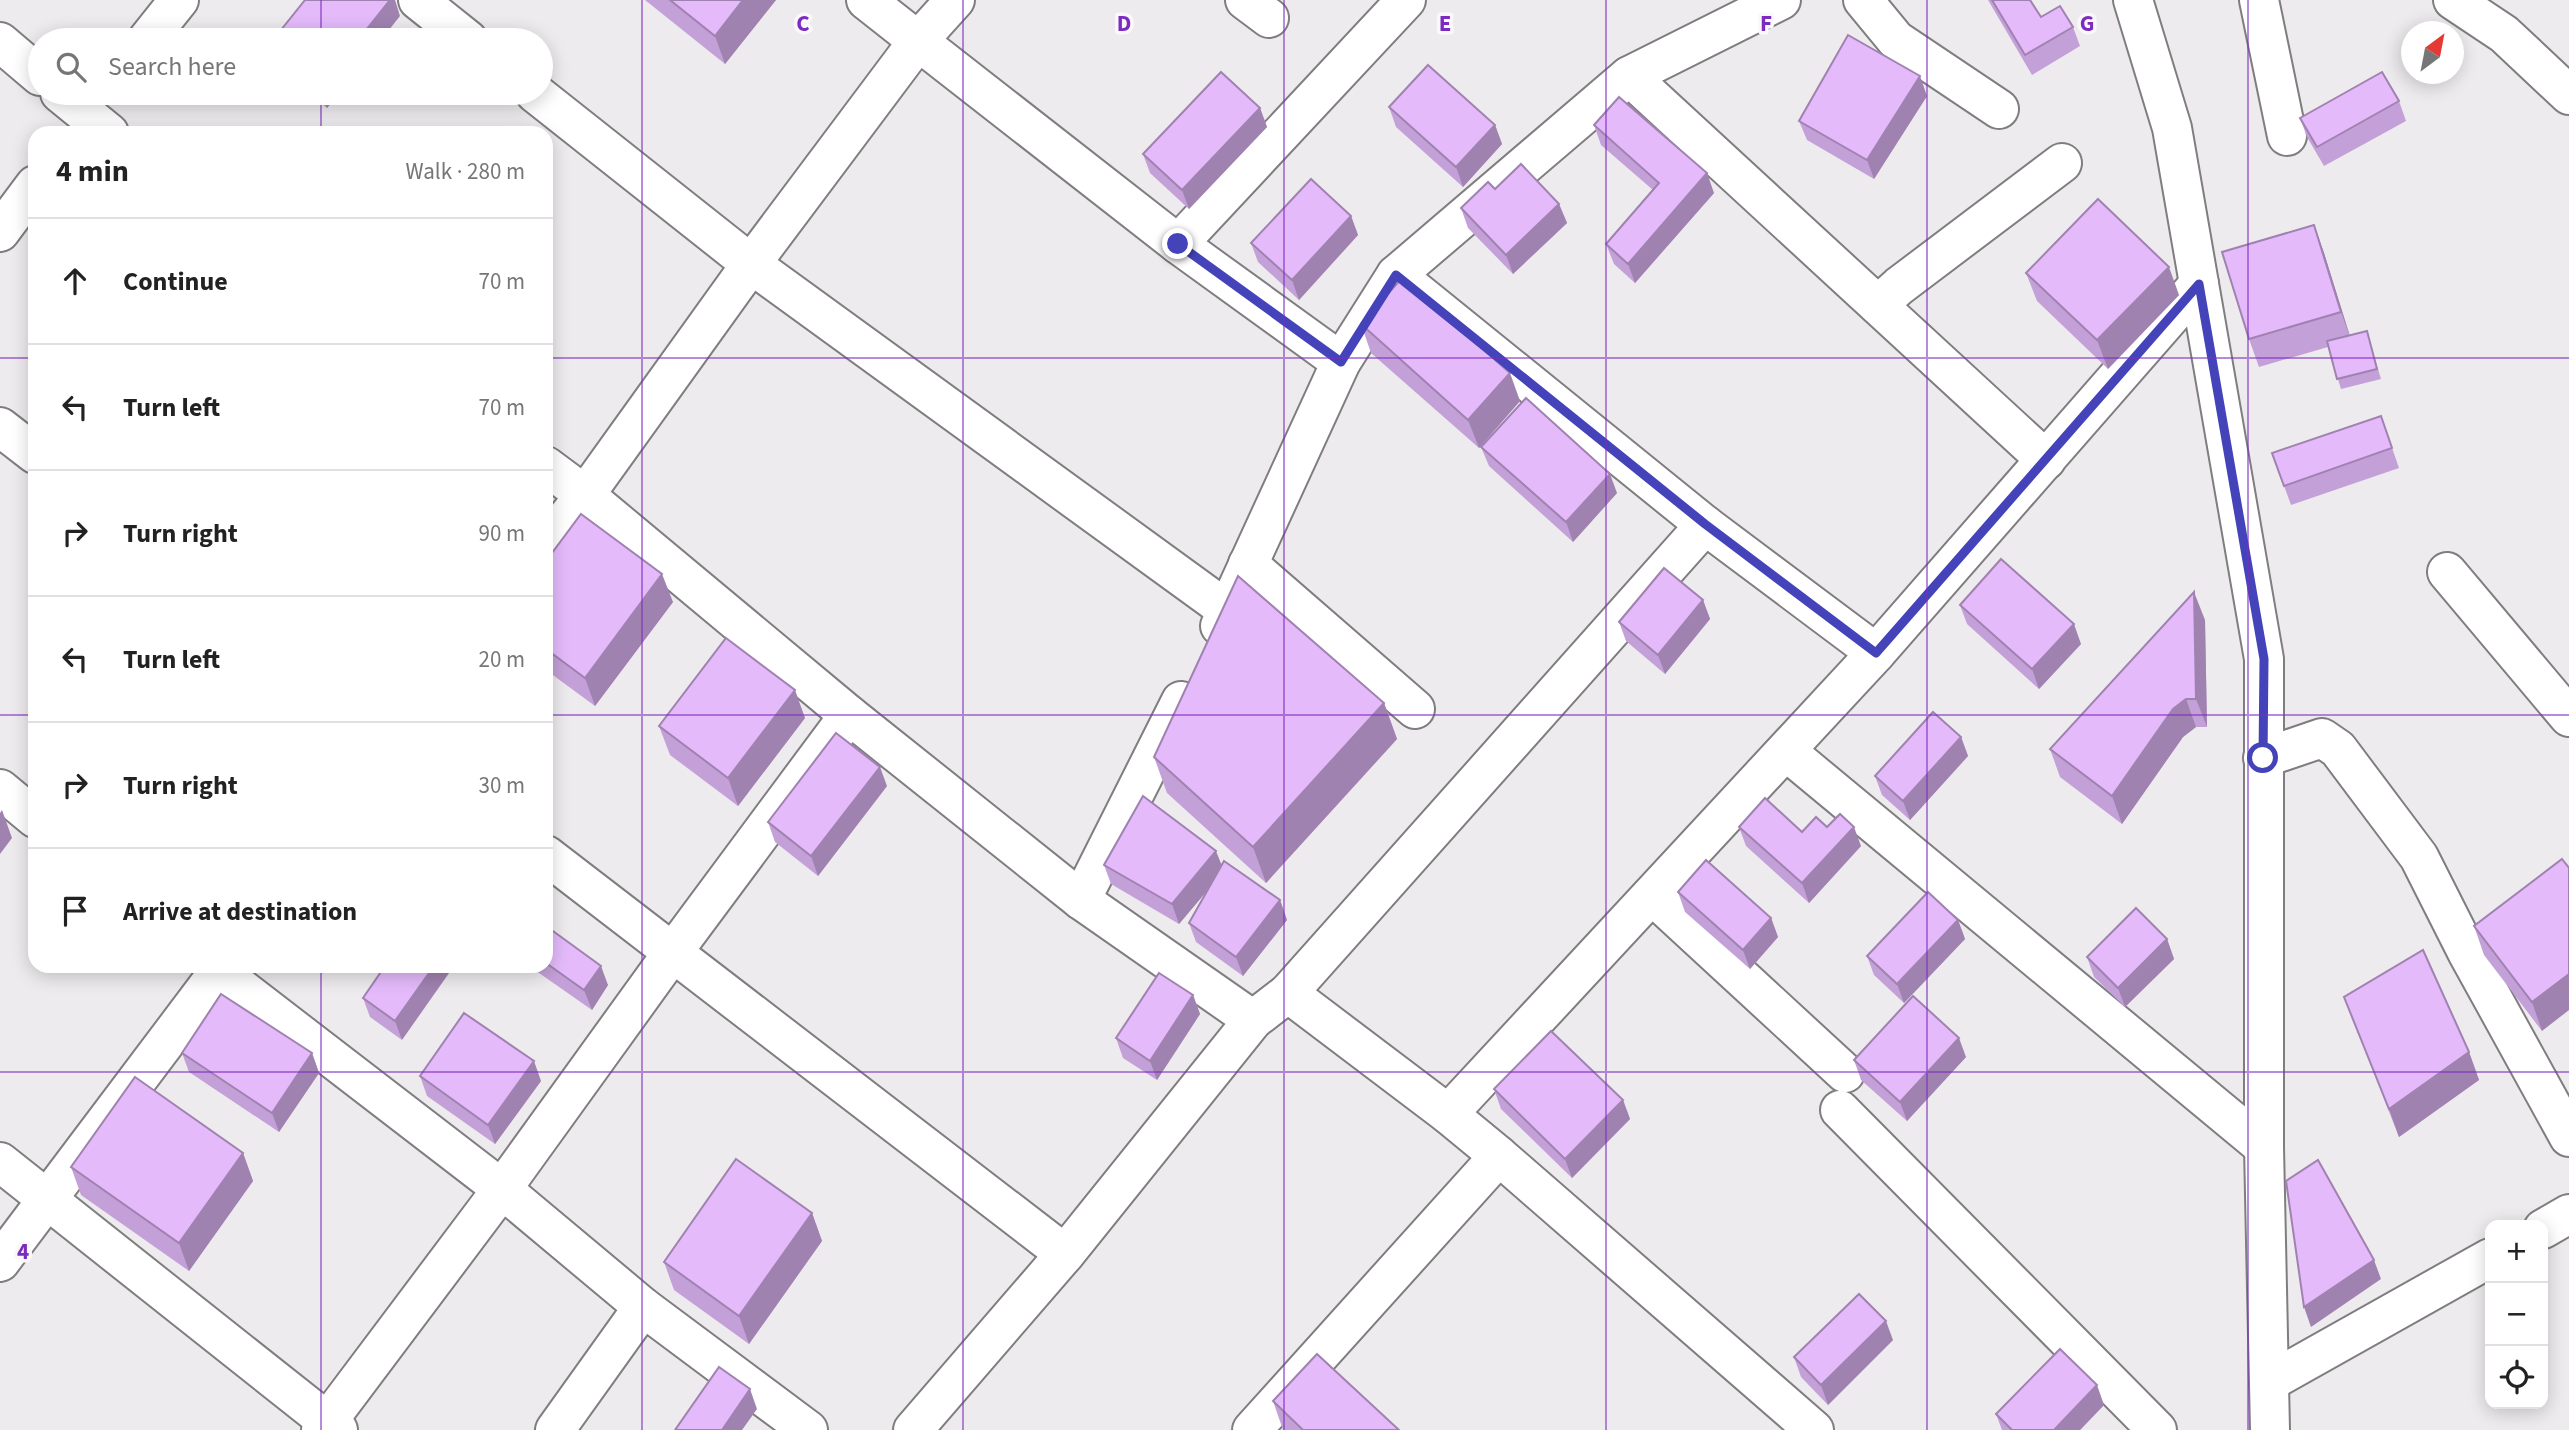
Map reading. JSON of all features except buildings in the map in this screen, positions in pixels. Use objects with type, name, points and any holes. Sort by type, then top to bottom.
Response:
[{"type":"street","points":[[157,28],[179,0]]},
{"type":"street","points":[[418,0],[453,28]]},
{"type":"street","points":[[866,0],[1178,244],[1341,362]]},
{"type":"street","points":[[553,535],[918,41],[955,0]]},
{"type":"street","points":[[1178,244],[1406,0]]},
{"type":"street","points":[[1081,900],[1227,610],[1341,362],[1396,275],[1629,76],[1781,0]]},
{"type":"street","points":[[1863,0],[1896,40],[1999,109]]},
{"type":"street","points":[[2133,0],[2172,128],[2264,659],[2264,1147],[2270,1430]]},
{"type":"street","points":[[2259,0],[2287,136]]},
{"type":"street","points":[[2454,0],[2504,34],[2569,95]]},
{"type":"street","points":[[0,42],[28,66]]},
{"type":"street","points":[[1629,76],[2046,460]]},
{"type":"street","points":[[550,105],[751,264],[1227,610]]},
{"type":"street","points":[[1878,305],[1899,286],[2062,163]]},
{"type":"street","points":[[0,232],[28,194]]},
{"type":"street","points":[[1396,275],[1705,524],[1876,653]]},
{"type":"street","points":[[1448,1114],[1876,653],[2199,284]]},
{"type":"street","points":[[0,426],[28,448]]},
{"type":"street","points":[[553,471],[849,715],[1081,900],[1253,1020]]},
{"type":"street","points":[[913,1430],[1065,1254],[1253,1020],[1288,993],[1705,524]]},
{"type":"street","points":[[1248,564],[1415,709]]},
{"type":"street","points":[[2447,572],[2569,717]]},
{"type":"street","points":[[0,1162],[328,1427],[849,715]]},
{"type":"street","points":[[2263,758],[2322,738],[2338,749],[2419,857],[2467,952],[2569,1137]]},
{"type":"street","points":[[1786,751],[2264,1147]]},
{"type":"street","points":[[0,789],[28,812]]},
{"type":"street","points":[[553,860],[1065,1254]]},
{"type":"street","points":[[1652,895],[1843,1091],[2157,1430]]},
{"type":"street","points":[[0,1262],[214,973]]},
{"type":"street","points":[[224,973],[502,1189],[643,1307],[808,1430]]},
{"type":"street","points":[[1288,993],[1499,1156],[1814,1430]]},
{"type":"street","points":[[1252,1430],[1499,1156]]},
{"type":"street","points":[[2548,1225],[2569,1214]]},
{"type":"street","points":[[2269,1382],[2485,1261]]},
{"type":"street","points":[[555,1430],[643,1307]]},
{"type":"route","points":[[1178,244],[1341,362],[1396,275],[1705,524],[1876,653],[2199,284],[2264,659],[2263,758]]}]
